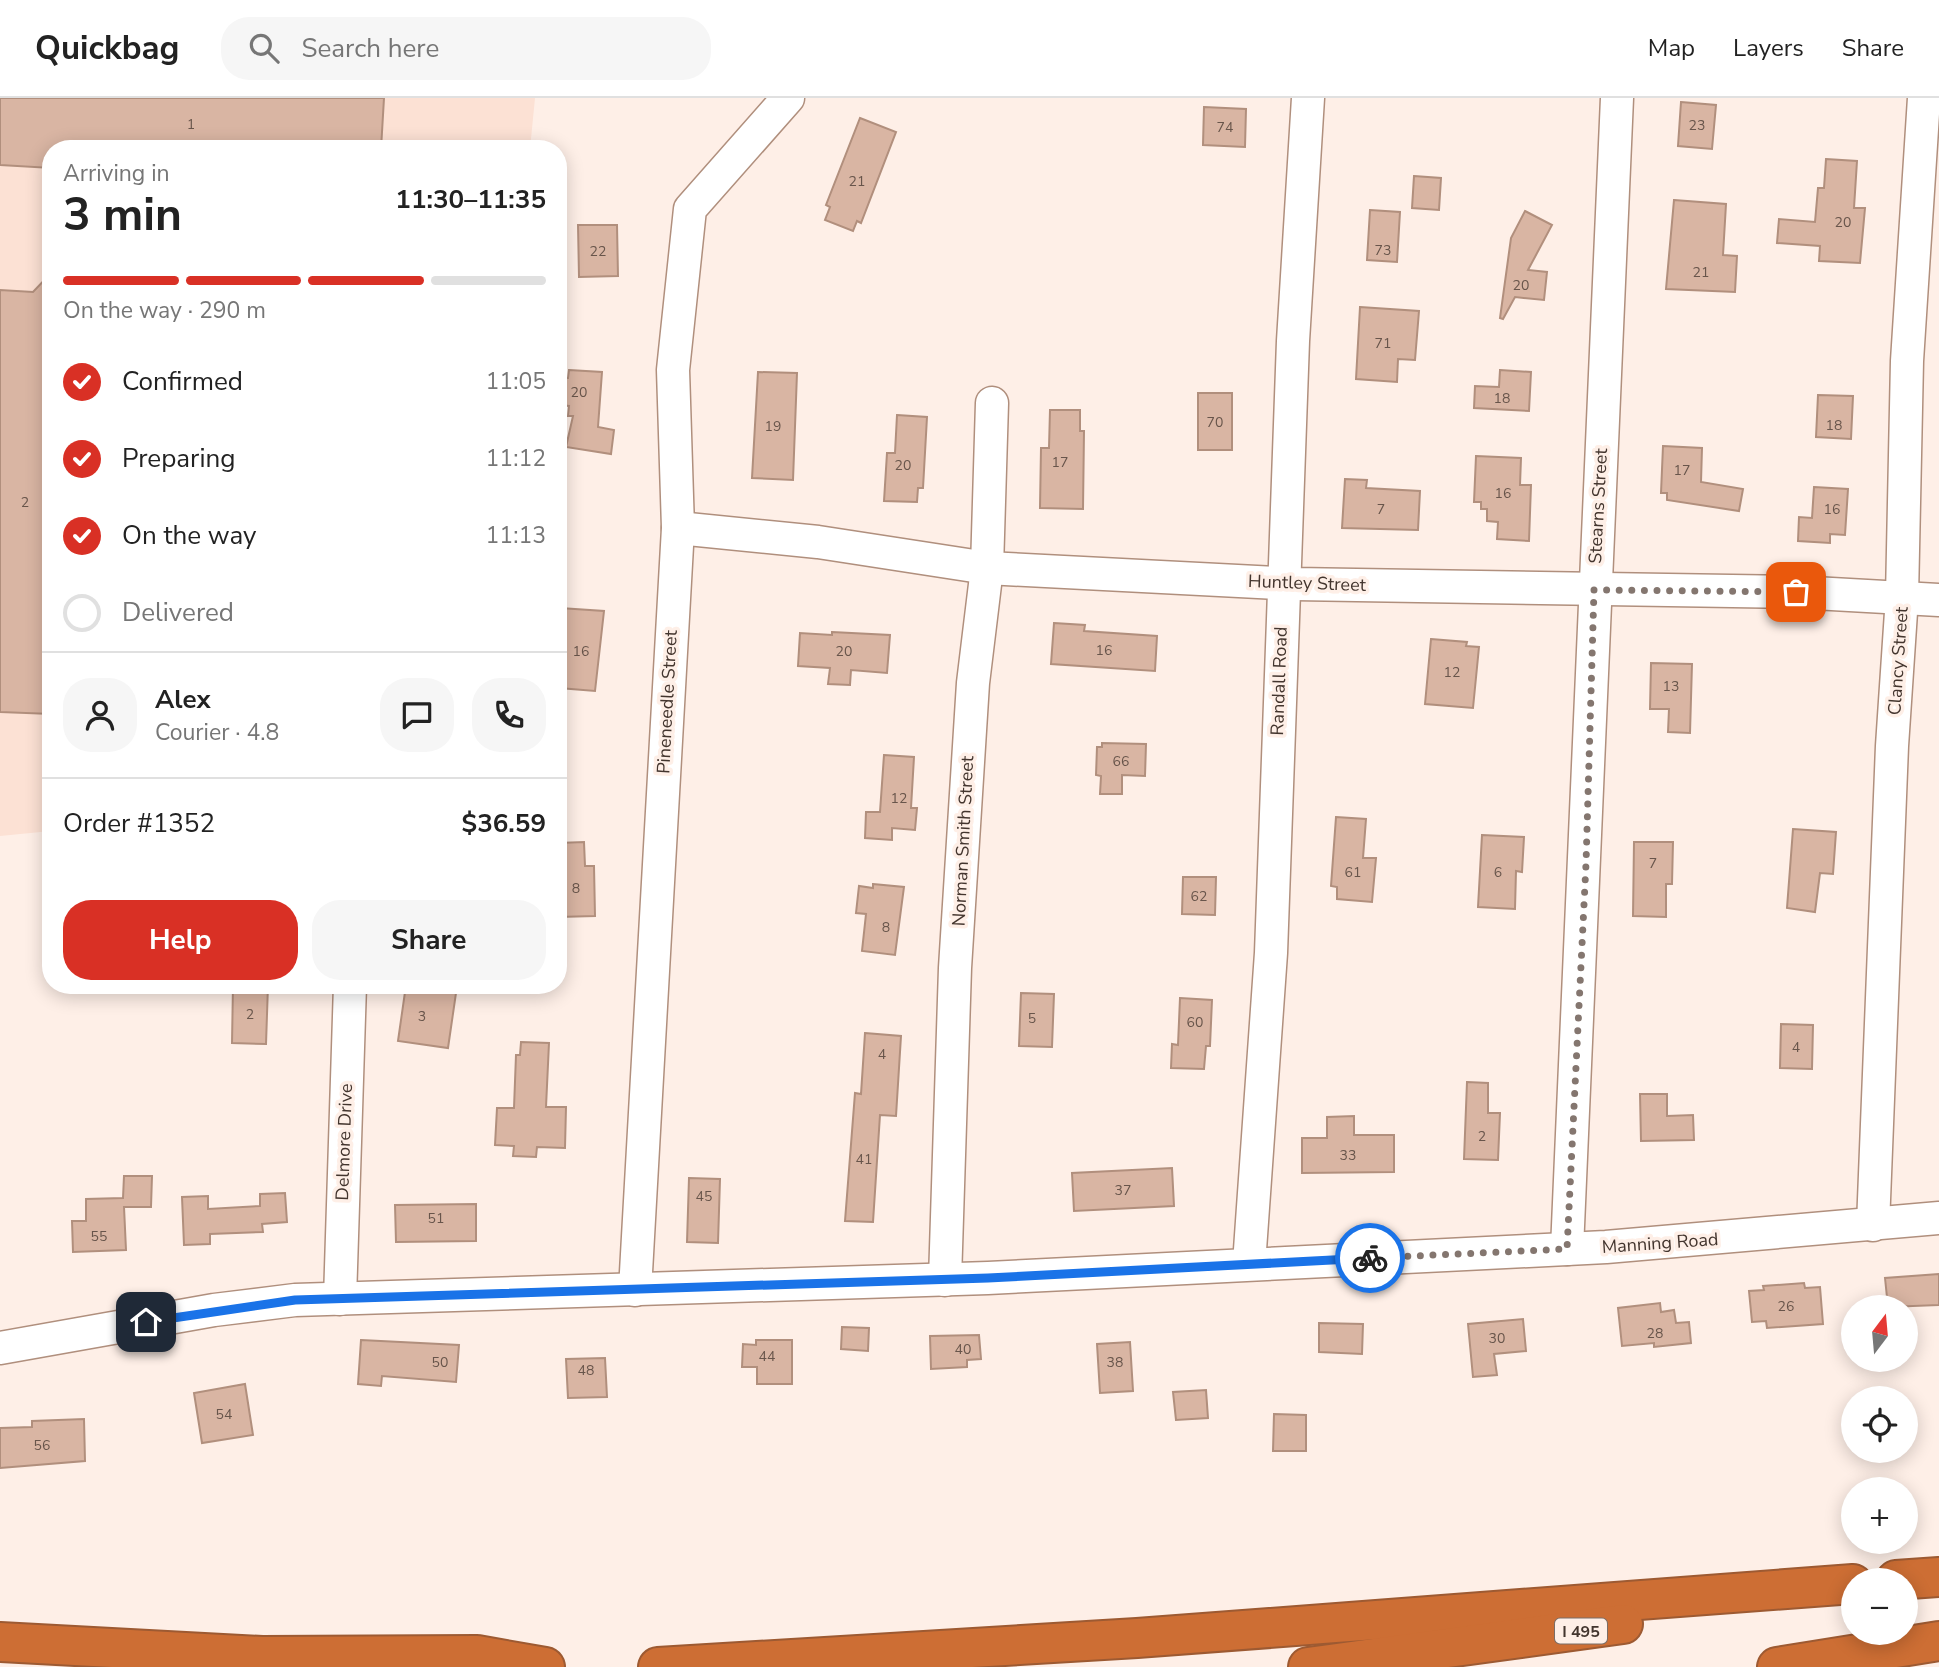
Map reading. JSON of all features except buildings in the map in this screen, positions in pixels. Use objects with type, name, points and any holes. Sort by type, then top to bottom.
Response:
[{"type":"highway","points":[[1918,1578],[1939,1577]]},
{"type":"highway","points":[[1918,1580],[1939,1577]]},
{"type":"highway","points":[[658,1667],[1137,1638],[1841,1585]]},
{"type":"highway","name":"I 495","points":[[1308,1667],[1472,1647],[1841,1592]]},
{"type":"highway","points":[[1777,1667],[1939,1641]]},
{"type":"highway","points":[[0,1642],[262,1656],[477,1655],[545,1667]]},
{"type":"street","name":"Pineneedle Street","points":[[635,1290],[678,528],[673,370],[690,209],[788,98]]},
{"type":"street","name":"Randall Road","points":[[1249,1264],[1271,953],[1293,341],[1308,98]]},
{"type":"street","name":"Stearns Street","points":[[1567,1249],[1586,864],[1594,590],[1617,98]]},
{"type":"street","name":"Clancy Street","points":[[1874,1225],[1892,746],[1902,597],[1907,361],[1924,98]]},
{"type":"street","name":"Norman Smith Street","points":[[945,1280],[956,955],[973,683],[987,568],[992,403]]},
{"type":"street","name":"Huntley Street","points":[[678,528],[818,542],[987,568],[1283,583],[1796,592],[1939,600]]},
{"type":"street","name":"Delmore Drive","points":[[340,1298],[350,994]]},
{"type":"street","name":"Manning Road","points":[[0,1348],[214,1310],[295,1300],[945,1280],[1567,1249],[1939,1218]]},
{"type":"shaded area","points":[[0,98],[535,98],[531,140],[42,140],[42,832],[0,836]]},
{"type":"way so far","points":[[1370,1258],[1567,1249],[1586,864],[1594,590],[1796,592]]},
{"type":"route","points":[[146,1322],[295,1300],[988,1278],[1370,1258]]}]
